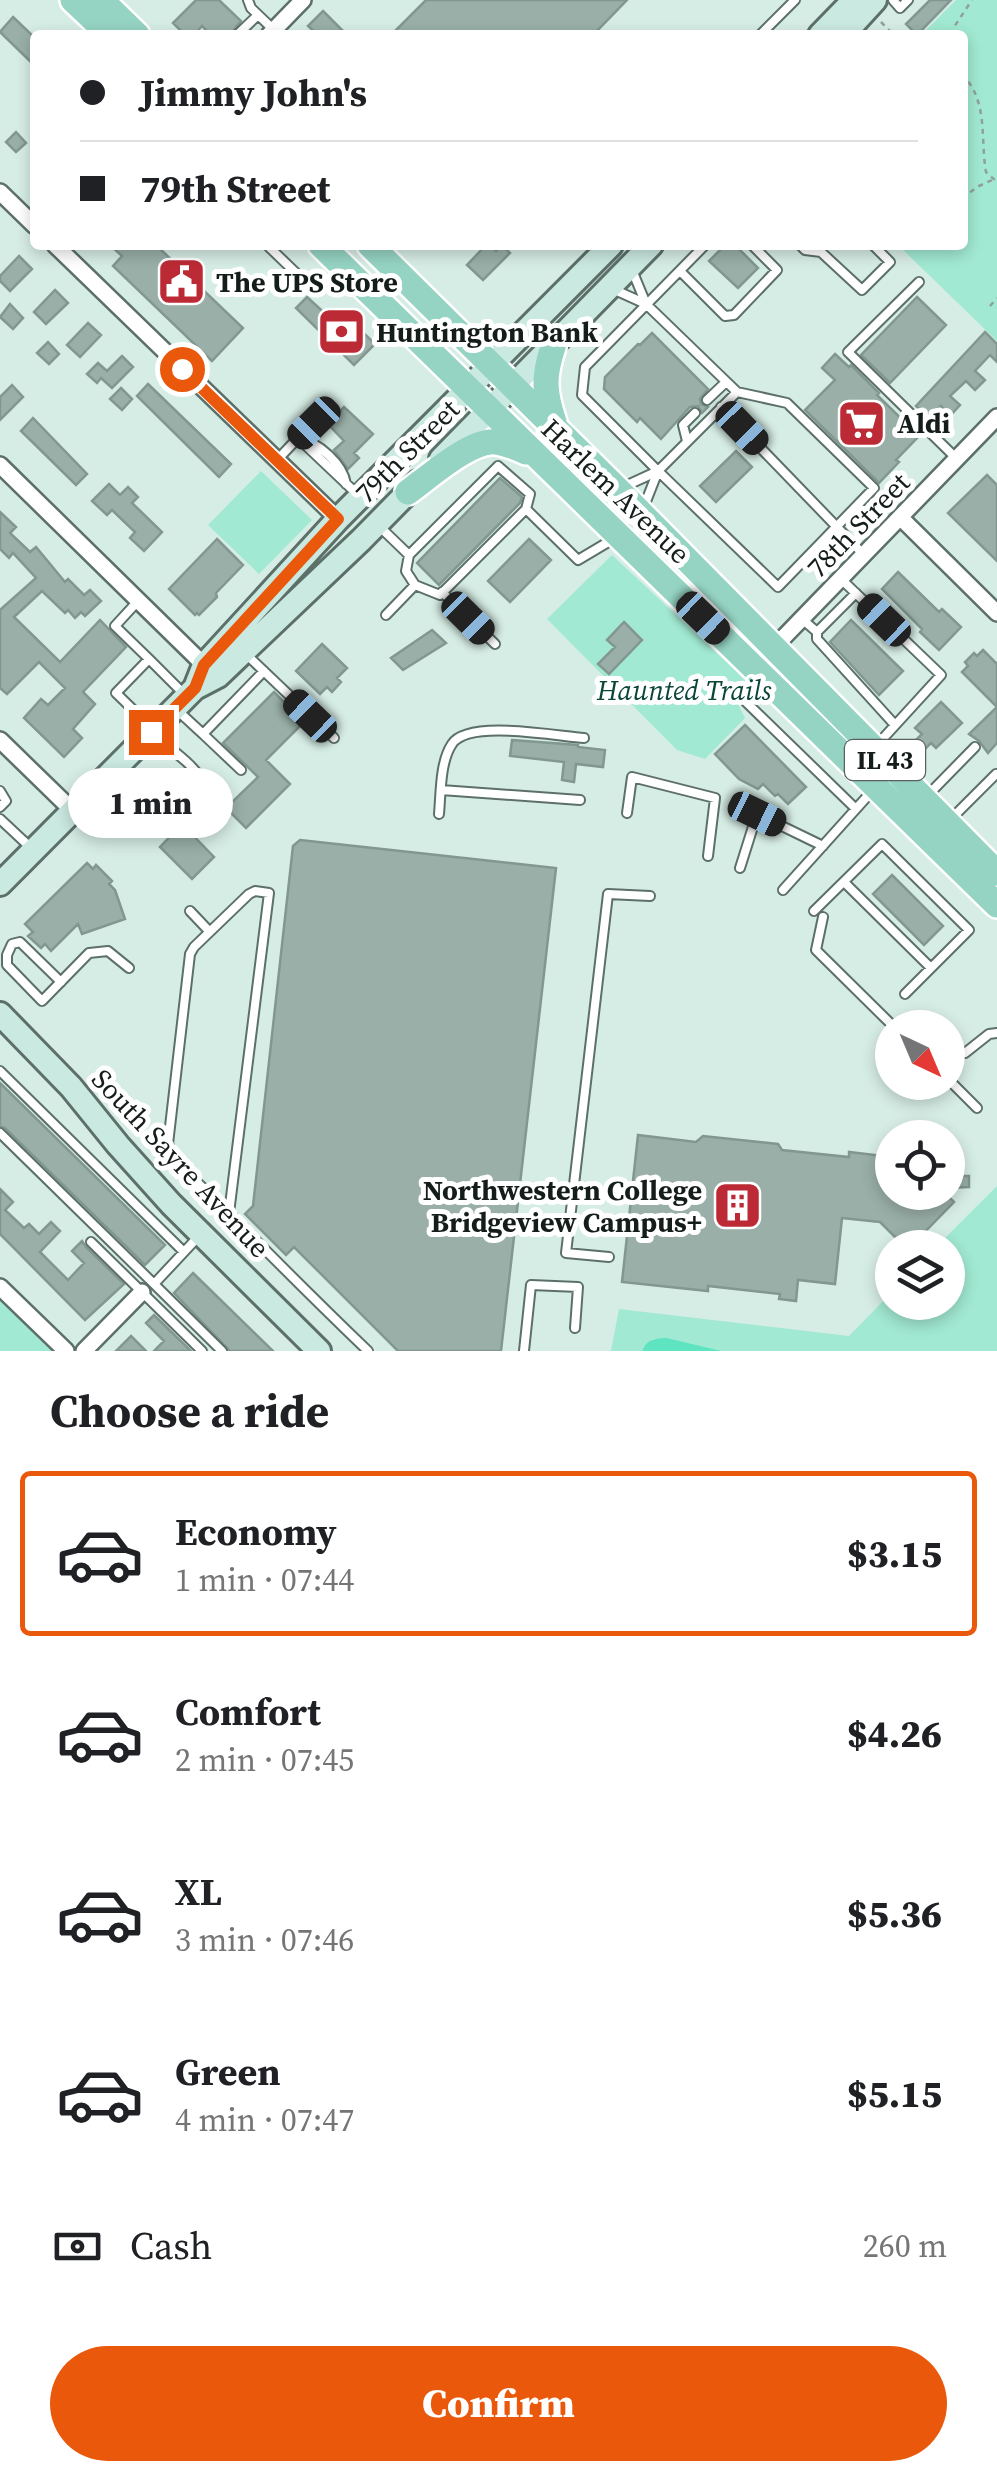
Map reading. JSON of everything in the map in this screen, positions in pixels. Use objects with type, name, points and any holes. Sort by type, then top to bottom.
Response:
[{"type":"main road","points":[[74,0],[105,30]]},
{"type":"main road","points":[[101,0],[132,30]]},
{"type":"main road","points":[[825,30],[854,0]]},
{"type":"main road","points":[[852,30],[878,10]]},
{"type":"main road","name":"Harlem Avenue","points":[[327,250],[997,905]]},
{"type":"main road","name":"Harlem Avenue","points":[[375,250],[997,872]]},
{"type":"main road","name":"79th Street","points":[[185,698],[204,665],[338,519],[353,490],[468,388],[606,250]]},
{"type":"main road","name":"79th Street","points":[[0,884],[185,698],[218,676],[377,524],[646,250]]},
{"type":"main road","points":[[552,347],[545,390],[555,427]]},
{"type":"main road","points":[[408,492],[458,456],[486,442],[504,444],[539,458]]},
{"type":"main road","name":"South Sayre Avenue","points":[[0,1014],[51,1065],[118,1145],[202,1234],[320,1351]]},
{"type":"street","points":[[277,30],[303,0]]},
{"type":"street","points":[[0,192],[30,221]]},
{"type":"street","points":[[60,250],[338,519]]},
{"type":"street","name":"78th Street","points":[[761,675],[774,647],[997,417]]},
{"type":"street","points":[[0,465],[204,665]]},
{"type":"street","points":[[900,518],[997,613]]},
{"type":"street","points":[[0,740],[73,811]]},
{"type":"street","points":[[0,1287],[66,1351]]},
{"type":"street","points":[[84,1351],[148,1288]]},
{"type":"lane","points":[[248,0],[250,8],[271,30]]},
{"type":"lane","points":[[765,30],[795,0]]},
{"type":"lane","points":[[893,0],[900,8],[908,0]]},
{"type":"lane","points":[[243,30],[258,14]]},
{"type":"lane","points":[[272,250],[296,273]]},
{"type":"lane","points":[[611,288],[646,304],[736,392],[786,403],[874,488],[778,587],[582,394],[585,368],[646,304],[700,250]]},
{"type":"lane","points":[[680,271],[725,316],[734,315],[777,270],[757,250]]},
{"type":"lane","points":[[826,250],[862,290],[890,262],[878,250]]},
{"type":"lane","points":[[630,267],[646,304]]},
{"type":"lane","points":[[919,282],[848,352],[957,459]]},
{"type":"lane","points":[[708,400],[726,382]]},
{"type":"lane","points":[[618,490],[658,471],[736,392]]},
{"type":"lane","points":[[721,407],[864,555]]},
{"type":"lane","points":[[687,441],[683,425],[695,412]]},
{"type":"lane","points":[[276,460],[314,423]]},
{"type":"lane","points":[[298,438],[353,490]]},
{"type":"lane","points":[[498,466],[530,494],[526,510],[514,515],[453,576],[440,595],[415,585],[406,571],[409,555],[485,486],[498,466]]},
{"type":"lane","points":[[641,513],[658,471]]},
{"type":"lane","points":[[526,510],[578,560],[619,536]]},
{"type":"lane","points":[[451,513],[458,521]]},
{"type":"lane","points":[[377,524],[409,555]]},
{"type":"lane","points":[[436,528],[443,536]]},
{"type":"lane","points":[[420,543],[428,551]]},
{"type":"lane","points":[[841,579],[941,674],[874,748]]},
{"type":"lane","points":[[386,614],[415,585]]},
{"type":"lane","points":[[442,592],[494,644]]},
{"type":"lane","points":[[856,593],[817,632],[817,640],[895,725]]},
{"type":"lane","points":[[138,601],[114,626],[185,698],[203,734],[241,770]]},
{"type":"lane","points":[[802,619],[817,632]]},
{"type":"lane","points":[[244,652],[334,738]]},
{"type":"lane","points":[[117,766],[165,811],[175,814],[205,786],[192,768],[116,693],[149,660]]},
{"type":"lane","points":[[203,734],[264,671]]},
{"type":"lane","points":[[761,675],[746,702],[856,808]]},
{"type":"lane","points":[[439,814],[451,745],[460,735],[500,730],[584,738]]},
{"type":"lane","points":[[924,799],[974,746]]},
{"type":"lane","points":[[948,822],[996,774]]},
{"type":"lane","points":[[627,812],[632,777],[715,798],[708,856]]},
{"type":"lane","points":[[783,890],[876,787]]},
{"type":"lane","points":[[441,790],[580,800]]},
{"type":"lane","points":[[0,791],[6,801],[0,807]]},
{"type":"lane","points":[[740,868],[757,814],[823,846]]},
{"type":"lane","points":[[0,819],[34,850]]},
{"type":"lane","points":[[877,1010],[816,950],[818,914],[882,844],[969,930],[905,994]]},
{"type":"lane","points":[[844,882],[931,968]]},
{"type":"lane","points":[[229,1213],[269,893],[249,894],[194,946],[187,968],[168,1144],[174,1158],[229,1213],[368,1351]]},
{"type":"lane","points":[[609,1257],[566,1253],[608,894],[650,896]]},
{"type":"lane","points":[[190,911],[210,931]]},
{"type":"lane","points":[[61,982],[20,942],[12,944],[7,964],[42,1001],[61,982],[89,954],[108,951],[130,968]]},
{"type":"lane","points":[[965,1052],[989,1034],[997,1033]]},
{"type":"lane","points":[[0,1071],[184,1252]]},
{"type":"lane","points":[[965,1096],[977,1108]]},
{"type":"lane","points":[[0,1133],[148,1288],[202,1351]]},
{"type":"lane","points":[[148,1288],[202,1234]]},
{"type":"lane","points":[[91,1242],[222,1351]]},
{"type":"lane","points":[[524,1351],[531,1285],[578,1287],[574,1328]]},
{"type":"path","points":[[954,30],[972,0]]},
{"type":"path","points":[[968,80],[982,114],[986,172],[995,180],[968,194]]},
{"type":"path","points":[[990,306],[997,298]]},
{"type":"green space","points":[[956,0],[997,0],[997,341],[903,250],[968,250],[968,30],[926,30]]},
{"type":"green space","points":[[261,471],[312,520],[259,574],[208,525]]},
{"type":"green space","name":"Haunted Trails","points":[[612,555],[749,683],[735,698],[745,718],[705,759],[677,750],[547,619]]},
{"type":"green space","points":[[997,1186],[997,1351],[722,1351],[667,1338],[653,1339],[642,1351],[611,1351],[619,1309],[849,1336],[875,1309],[875,1320],[965,1320],[965,1230],[953,1230]]},
{"type":"green space","points":[[0,1300],[49,1348],[52,1351],[0,1351]]},
{"type":"shaded area","points":[[667,1338],[722,1351],[642,1351],[649,1342]]},
{"type":"building","points":[[196,0],[219,0],[241,21],[234,30],[206,30],[202,26],[198,30],[180,30],[173,23]]},
{"type":"building","points":[[426,0],[627,0],[598,30],[396,30]]},
{"type":"building","points":[[930,0],[951,0],[922,30],[912,30],[906,24]]},
{"type":"building","points":[[323,11],[342,30],[312,30],[308,26]]},
{"type":"building","points":[[13,17],[30,33],[30,61],[0,32]]},
{"type":"building","points":[[16,132],[26,143],[16,152],[6,142]]},
{"type":"building","points":[[115,250],[161,250],[243,328],[212,361],[113,266],[122,256]]},
{"type":"building","points":[[481,250],[510,253],[483,280],[467,265]]},
{"type":"building","points":[[720,250],[740,250],[758,268],[738,288],[709,261]]},
{"type":"building","points":[[19,256],[32,269],[10,291],[0,276]]},
{"type":"building","points":[[55,290],[68,303],[46,324],[34,312]]},
{"type":"building","name":"Huntington Bank","points":[[307,297],[331,319],[340,310],[375,344],[354,365],[296,308]]},
{"type":"building","points":[[917,297],[946,325],[890,383],[861,355]]},
{"type":"building","points":[[10,304],[23,318],[13,329],[0,317]]},
{"type":"building","points":[[88,323],[101,335],[80,357],[67,345]]},
{"type":"building","points":[[985,332],[997,344],[997,362],[990,355],[975,371],[985,380],[975,390],[966,381],[950,396],[960,405],[950,416],[941,406],[928,418],[916,406]]},
{"type":"building","points":[[652,333],[708,389],[700,399],[708,407],[702,413],[698,406],[690,407],[661,439],[640,418],[637,422],[604,389],[605,377]]},
{"type":"building","points":[[48,342],[59,354],[49,364],[37,353]]},
{"type":"building","name":"Aldi","points":[[835,354],[851,365],[919,436],[879,483],[805,410],[835,380],[822,368]]},
{"type":"building","points":[[122,356],[133,367],[112,388],[101,378],[97,383],[87,374],[98,363],[107,371]]},
{"type":"building","points":[[148,384],[231,464],[219,477],[137,396]]},
{"type":"building","points":[[12,385],[23,397],[0,420],[0,397]]},
{"type":"building","points":[[121,388],[132,399],[122,410],[110,399]]},
{"type":"building","points":[[344,407],[373,434],[354,453],[359,458],[348,469],[334,450],[344,441],[328,424]]},
{"type":"building","points":[[33,418],[87,474],[76,485],[21,431]]},
{"type":"building","points":[[736,451],[752,467],[716,502],[700,486]]},
{"type":"building","points":[[987,475],[997,485],[997,561],[948,513]]},
{"type":"building","points":[[500,478],[522,497],[520,503],[439,585],[417,563]]},
{"type":"building","points":[[109,484],[120,495],[128,487],[138,497],[132,503],[162,532],[144,551],[130,538],[135,532],[112,510],[107,515],[92,501]]},
{"type":"building","points":[[0,512],[16,527],[10,533],[30,552],[36,547],[65,582],[68,579],[84,595],[90,590],[101,601],[85,616],[81,612],[75,618],[42,591],[14,617],[60,662],[100,620],[126,647],[83,692],[95,704],[73,729],[82,738],[64,757],[24,718],[41,699],[48,705],[65,688],[39,662],[7,694],[0,688],[0,610],[36,578],[13,553],[9,558],[0,549]]},
{"type":"building","points":[[217,539],[243,565],[216,593],[217,597],[195,615],[169,589]]},
{"type":"building","points":[[529,539],[551,560],[510,602],[488,581]]},
{"type":"building","points":[[898,572],[939,612],[942,609],[961,627],[939,650],[882,589]]},
{"type":"building","points":[[851,620],[903,671],[879,695],[830,642]]},
{"type":"building","points":[[624,622],[642,640],[609,674],[598,664],[615,647],[607,640]]},
{"type":"building","points":[[432,630],[446,643],[403,670],[391,658]]},
{"type":"building","points":[[322,644],[347,668],[337,678],[341,682],[332,692],[327,687],[320,694],[296,671]]},
{"type":"building","points":[[983,650],[997,664],[997,707],[962,672],[968,666],[965,662]]},
{"type":"building","points":[[274,692],[304,722],[266,760],[290,784],[246,828],[226,808],[258,777],[223,743]]},
{"type":"building","points":[[941,702],[962,723],[936,748],[931,743],[926,748],[917,739],[922,734],[915,728]]},
{"type":"building","points":[[997,707],[997,743],[988,753],[969,734]]},
{"type":"building","points":[[745,725],[806,787],[788,804],[763,784],[758,789],[739,779],[715,754]]},
{"type":"building","points":[[512,740],[605,750],[603,767],[576,764],[574,782],[562,780],[564,762],[510,756]]},
{"type":"building","points":[[179,778],[191,790],[175,806],[160,796]]},
{"type":"building","points":[[182,824],[214,857],[192,879],[160,847]]},
{"type":"building","points":[[300,840],[556,868],[501,1351],[398,1351],[294,1247],[286,1255],[245,1214],[253,1206],[293,846]]},
{"type":"building","points":[[87,863],[93,869],[96,865],[112,881],[109,884],[125,919],[82,934],[78,924],[51,951],[45,944],[41,948],[28,936],[33,932],[25,924]]},
{"type":"building","points":[[892,875],[943,926],[924,945],[873,894]]},
{"type":"building","points":[[0,1083],[165,1245],[145,1265],[0,1126]]},
{"type":"building","name":"Northwestern College Bridgeview Campus+","points":[[638,1135],[696,1142],[703,1136],[778,1144],[782,1150],[849,1157],[849,1152],[875,1155],[875,1210],[946,1210],[927,1230],[888,1230],[880,1222],[842,1218],[835,1284],[798,1280],[796,1301],[779,1299],[780,1294],[708,1286],[708,1291],[622,1282]]},
{"type":"building","points":[[0,1189],[13,1202],[5,1210],[24,1228],[29,1224],[39,1234],[51,1222],[60,1231],[40,1252],[68,1280],[84,1263],[72,1251],[82,1241],[124,1284],[85,1320],[0,1234]]},
{"type":"building","points":[[193,1273],[273,1351],[230,1351],[174,1293]]},
{"type":"building","points":[[154,1315],[191,1351],[154,1351],[164,1341],[146,1323]]},
{"type":"building","points":[[131,1336],[146,1351],[116,1351]]},
{"type":"place","name":"The UPS Store","points":[[181,282]]},
{"type":"place","name":"Huntington Bank","points":[[341,332]]},
{"type":"place","name":"Aldi","points":[[862,423]]},
{"type":"place","name":"Northwestern College Bridgeview Campus+","points":[[737,1206]]},
{"type":"route","points":[[151,732],[195,688],[204,665],[338,519],[182,369]]}]
